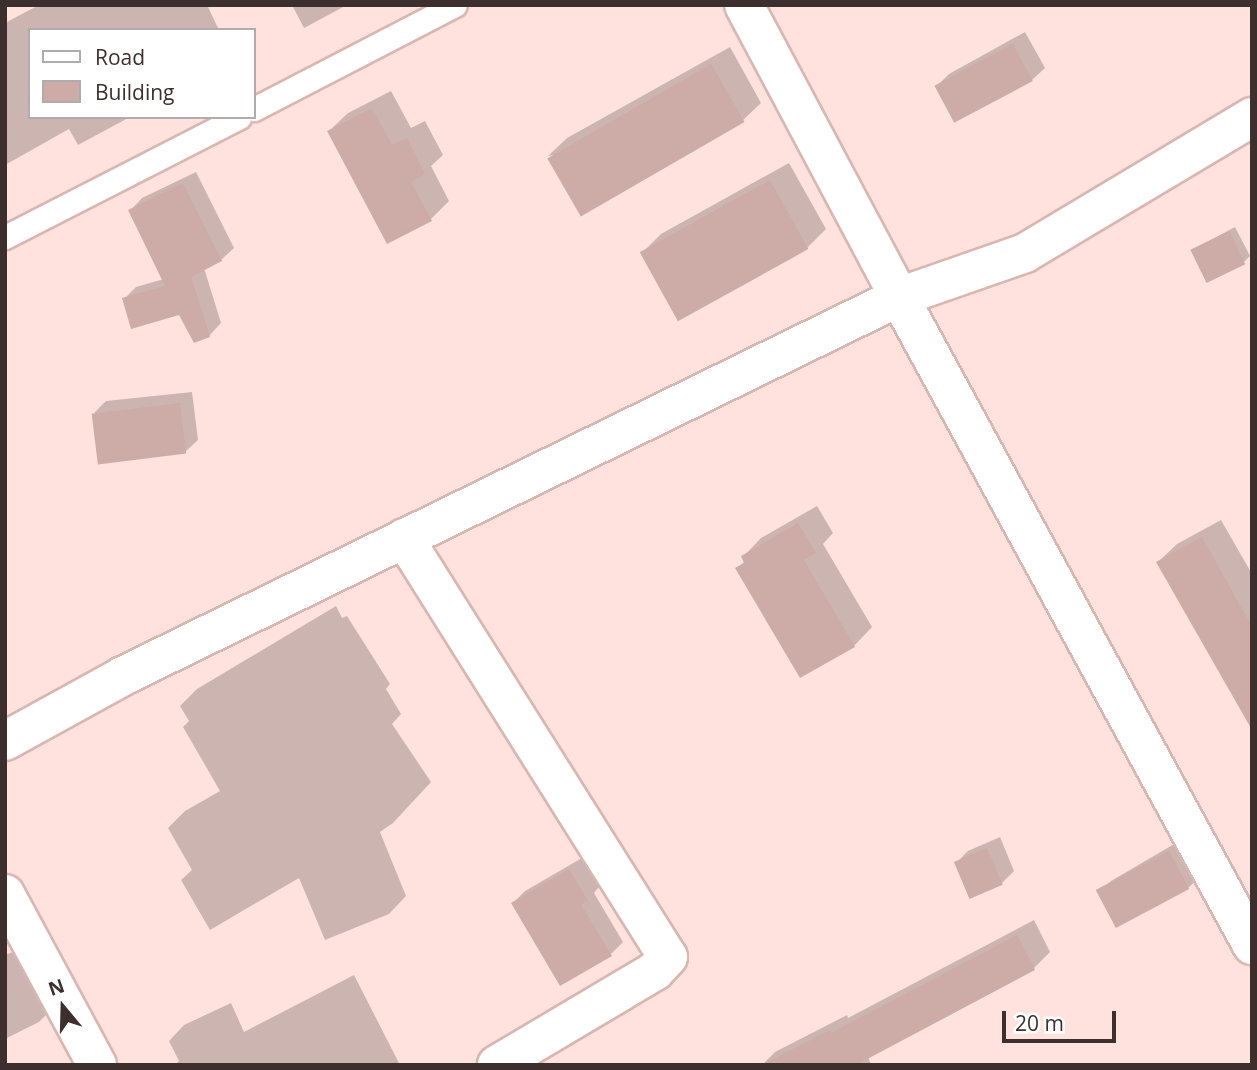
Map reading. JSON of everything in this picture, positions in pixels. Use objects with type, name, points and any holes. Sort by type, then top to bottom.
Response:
[{"type":"street","points":[[744,5],[899,297],[1252,945]]},
{"type":"street","points":[[5,741],[123,676],[899,297],[1025,253],[1252,117]]},
{"type":"street","points":[[404,538],[668,957],[655,971],[497,1065]]},
{"type":"street","points":[[5,894],[97,1065]]},
{"type":"lane","points":[[256,108],[455,5]]},
{"type":"lane","points":[[5,237],[235,119]]},
{"type":"building","points":[[1013,44],[1033,81],[954,123],[934,86]]},
{"type":"building","points":[[711,64],[744,122],[581,217],[547,158]]},
{"type":"building","points":[[372,108],[392,145],[407,138],[425,174],[411,182],[432,221],[387,244],[327,131]]},
{"type":"building","points":[[770,180],[808,249],[678,321],[640,252]]},
{"type":"building","points":[[183,183],[222,261],[191,277],[210,337],[194,343],[179,315],[131,329],[122,298],[165,286],[128,210]]},
{"type":"building","points":[[1229,231],[1245,264],[1207,283],[1190,250]]},
{"type":"building","points":[[180,403],[186,454],[98,464],[92,414]]},
{"type":"building","points":[[798,523],[816,553],[804,560],[855,647],[800,678],[735,568],[744,563],[741,556]]},
{"type":"building","points":[[1202,537],[1252,627],[1252,730],[1156,562]]},
{"type":"building","points":[[987,848],[1003,885],[969,899],[954,862]]},
{"type":"building","points":[[1169,851],[1189,889],[1116,928],[1096,890]]},
{"type":"building","points":[[569,869],[588,901],[581,905],[612,956],[560,986],[511,903]]},
{"type":"building","points":[[1017,935],[1035,970],[856,1065],[762,1065],[830,1030],[831,1033]]}]
